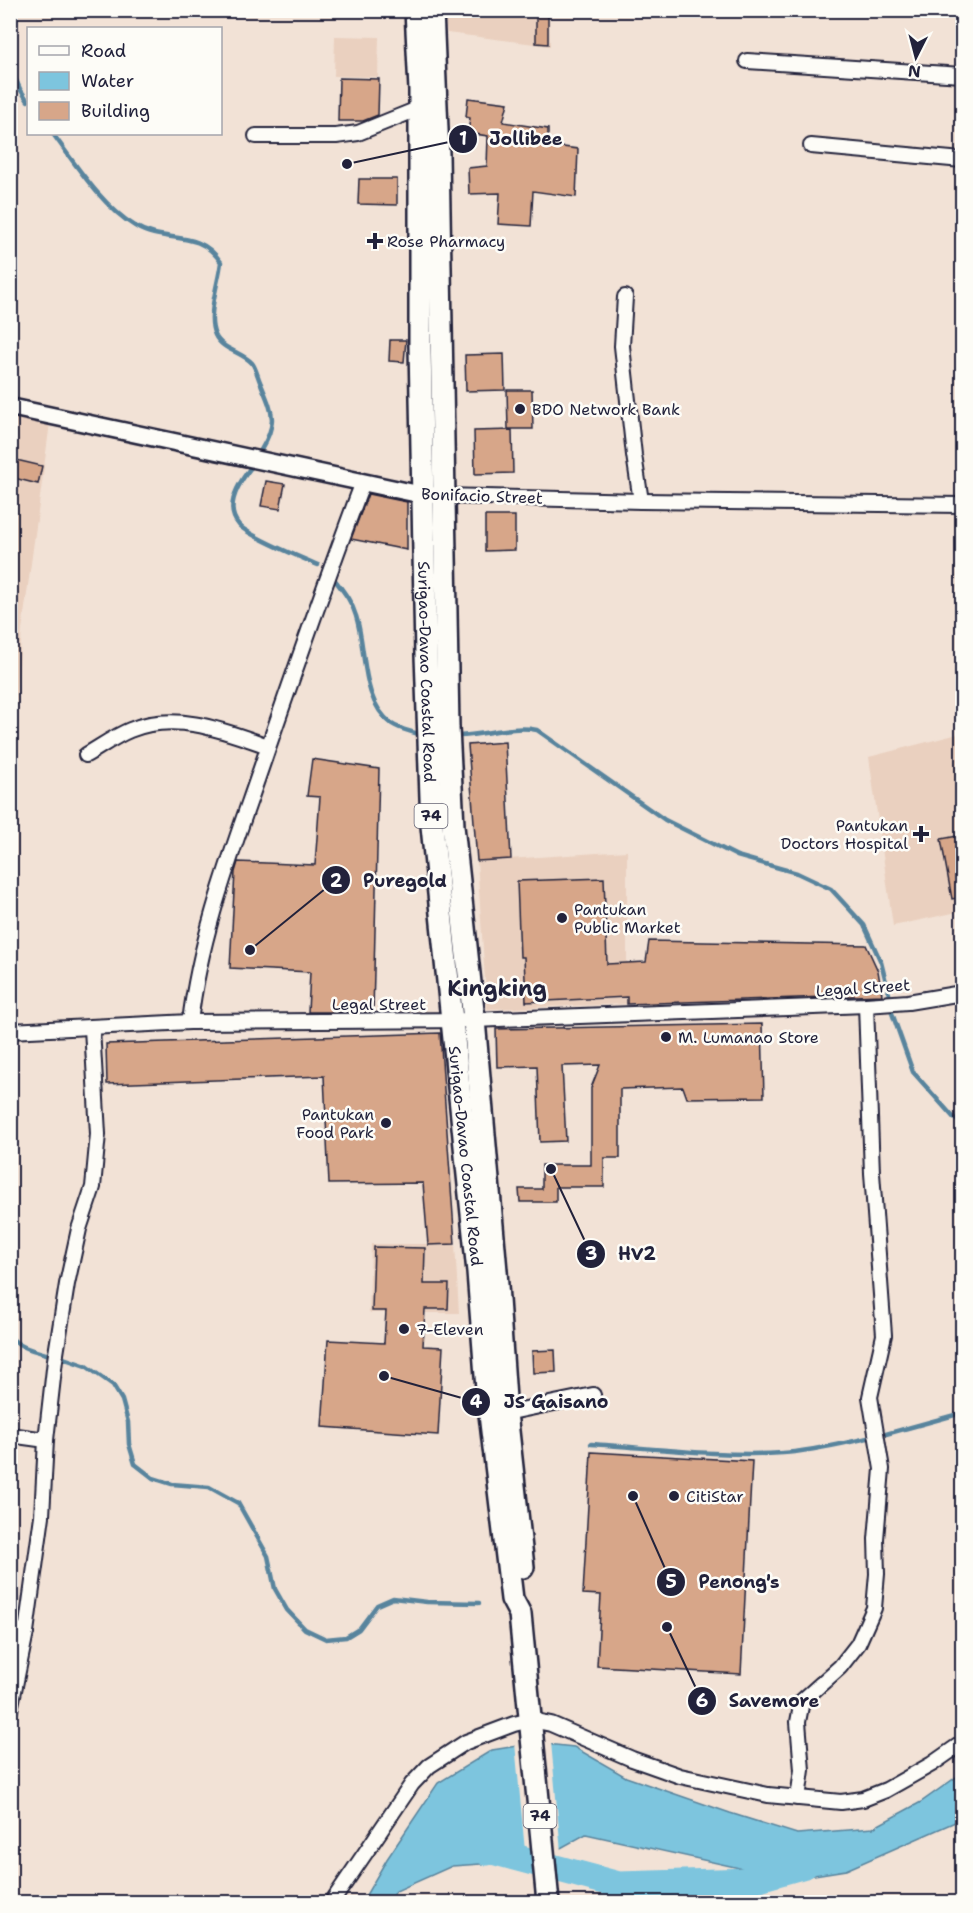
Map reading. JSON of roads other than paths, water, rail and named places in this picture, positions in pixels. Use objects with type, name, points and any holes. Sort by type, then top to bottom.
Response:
[{"type":"highway","name":"Surigao-Davao Coastal Road","points":[[416,10],[425,96],[438,728],[432,826],[452,1020],[487,1272]]},
{"type":"highway","name":"Surigao-Davao Coastal Road","points":[[425,96],[432,10]]},
{"type":"highway","name":"Surigao-Davao Coastal Road","points":[[438,728],[453,826],[474,1020],[487,1272],[512,1599],[520,1614],[548,1902]]},
{"type":"highway","name":"Surigao-Davao Coastal Road","points":[[496,1389],[506,1413],[526,1597],[520,1614]]},
{"type":"street","points":[[747,61],[963,75]]},
{"type":"street","points":[[256,136],[336,136],[357,133],[425,96]]},
{"type":"street","points":[[811,146],[963,160]]},
{"type":"street","points":[[625,297],[622,346],[641,501]]},
{"type":"street","name":"Bonifacio Street","points":[[10,407],[433,495],[641,501],[963,505]]},
{"type":"street","points":[[190,1022],[204,941],[326,577],[363,482]]},
{"type":"street","points":[[86,755],[130,730],[158,723],[192,723],[220,729],[268,746]]},
{"type":"street","name":"Legal Street","points":[[10,1031],[190,1022],[474,1020],[866,1005],[908,1002],[963,993]]},
{"type":"street","points":[[798,1798],[802,1770],[798,1722],[802,1701],[840,1667],[858,1644],[874,1608],[877,1575],[876,1539],[882,1469],[870,1397],[884,1335],[872,1173],[866,1005]]},
{"type":"street","points":[[10,1710],[26,1632],[42,1516],[46,1440],[67,1284],[93,1187],[98,1134],[92,1028]]},
{"type":"street","points":[[506,1413],[593,1395]]},
{"type":"street","points":[[10,1435],[46,1440]]},
{"type":"street","points":[[10,1629],[26,1632]]},
{"type":"street","points":[[332,1902],[412,1784],[429,1766],[466,1742],[502,1728],[551,1724],[632,1759],[680,1776],[768,1795],[841,1802],[862,1799],[886,1790],[963,1743]]},
{"type":"water","points":[[537,1743],[574,1747],[626,1777],[797,1834],[873,1828],[921,1802],[962,1773],[962,1819],[846,1870],[789,1879],[586,1834],[548,1855],[510,1862],[452,1866],[396,1891],[389,1902],[362,1902],[387,1859],[438,1783],[492,1750]]},
{"type":"waterway","points":[[10,67],[27,100]]},
{"type":"waterway","points":[[54,135],[90,184],[123,218],[146,232],[202,244],[221,262],[212,309],[213,327],[218,340],[227,348],[248,359],[256,370],[272,417],[270,432],[261,450]]},
{"type":"waterway","points":[[252,466],[235,494],[234,518],[244,530],[318,565]]},
{"type":"waterway","points":[[335,580],[345,593],[356,616],[366,674],[374,702],[392,724],[418,734]]},
{"type":"waterway","points":[[459,736],[508,729],[537,730],[665,820],[737,856],[797,873],[831,889],[864,925],[881,962],[889,994]]},
{"type":"waterway","points":[[892,1013],[913,1072],[962,1124]]},
{"type":"waterway","points":[[10,1336],[23,1346],[50,1355]]},
{"type":"waterway","points":[[63,1358],[86,1366],[113,1385],[122,1400],[128,1422],[129,1444],[135,1464],[153,1478],[172,1484],[209,1487],[238,1503],[268,1556],[275,1589],[287,1610],[305,1629],[326,1639],[346,1637],[359,1629],[377,1605],[393,1598],[427,1602],[479,1603]]},
{"type":"waterway","points":[[886,1434],[962,1413]]},
{"type":"waterway","points":[[591,1444],[712,1453],[760,1454],[805,1451],[868,1438]]},
{"type":"waterway","points":[[487,1852],[492,1851],[619,1885],[749,1881],[805,1865]]},
{"type":"place","name":"Jollibee","points":[[347,164]]},
{"type":"place","name":"Rose Pharmacy","points":[[375,241]]},
{"type":"place","name":"BDO Network Bank","points":[[520,409]]},
{"type":"place","name":"Pantukan Doctors Hospital","points":[[921,834]]},
{"type":"place","name":"Pantukan Public Market","points":[[562,918]]},
{"type":"place","name":"Puregold","points":[[250,950]]},
{"type":"place","name":"M. Lumanao Store","points":[[666,1037]]},
{"type":"place","name":"Pantukan Food Park","points":[[386,1123]]},
{"type":"place","name":"HV2","points":[[551,1169]]},
{"type":"place","name":"7-Eleven","points":[[404,1329]]},
{"type":"place","name":"JS Gaisano","points":[[384,1376]]},
{"type":"place","name":"Penong's","points":[[633,1496]]},
{"type":"place","name":"CitiStar","points":[[674,1496]]},
{"type":"place","name":"Savemore","points":[[667,1627]]},
{"type":"district","name":"Kingking","points":[[497,988]]}]
